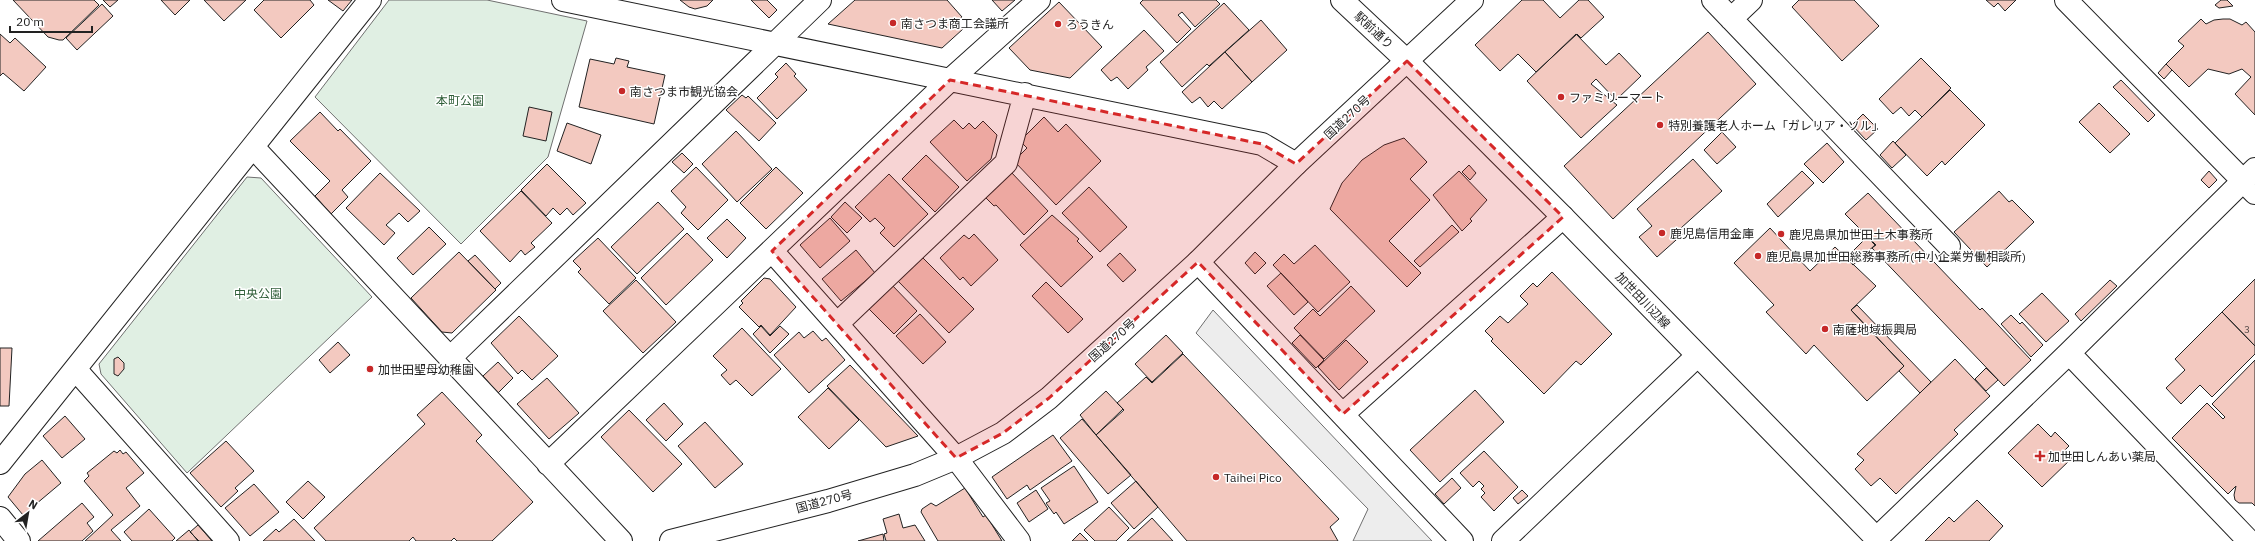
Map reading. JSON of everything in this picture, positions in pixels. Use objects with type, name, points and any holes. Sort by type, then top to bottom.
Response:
[{"type":"main road","points":[[0,463],[76,370],[370,0]]},
{"type":"main road","points":[[563,0],[771,45],[1025,94],[1262,144],[1296,164]]},
{"type":"main road","points":[[450,358],[771,45],[820,0]]},
{"type":"main road","points":[[548,464],[772,252],[950,80],[1039,0]]},
{"type":"main road","name":"駅前通り","points":[[1342,0],[1407,61]]},
{"type":"main road","name":"国道270号","points":[[670,541],[835,499],[915,475],[956,458],[1002,432],[1049,398],[1198,262],[1296,164],[1472,0]]},
{"type":"main road","points":[[1713,0],[1949,246]]},
{"type":"main road","points":[[1731,19],[1751,0]]},
{"type":"main road","points":[[1877,540],[2069,353],[2251,181],[2066,0]]},
{"type":"main road","name":"加世田川辺線","points":[[1407,61],[1563,217],[1877,540]]},
{"type":"main road","points":[[837,324],[1006,163],[1025,94]]},
{"type":"main road","points":[[253,147],[621,541]]},
{"type":"main road","points":[[1343,414],[1563,217]]},
{"type":"main road","points":[[772,252],[956,458],[1019,541]]},
{"type":"main road","points":[[1198,262],[1462,541]]},
{"type":"main road","points":[[2069,353],[2249,541]]},
{"type":"main road","points":[[1503,541],[1697,356]]},
{"type":"main road","points":[[76,370],[228,541]]},
{"type":"main road","points":[[0,518],[19,541]]},
{"type":"highlighted area","points":[[1407,61],[1563,217],[1343,414],[1198,262],[1049,398],[1003,433],[956,458],[772,251],[950,80],[1262,144],[1296,164]]},
{"type":"green space","name":"本町公園","points":[[389,0],[487,0],[587,21],[548,157],[461,244],[315,97]]},
{"type":"green space","name":"中央公園","points":[[247,177],[261,178],[372,297],[187,473],[101,374],[99,364]]},
{"type":"shaded area","points":[[1213,310],[1432,541],[1353,541],[1368,509],[1196,333]]},
{"type":"building","points":[[13,0],[94,0],[99,5],[63,40],[59,40],[48,37]]},
{"type":"building","points":[[103,0],[118,0],[110,7]]},
{"type":"building","points":[[161,0],[190,0],[175,15]]},
{"type":"building","points":[[204,0],[246,0],[224,21]]},
{"type":"building","points":[[264,0],[310,0],[314,5],[281,38],[254,10]]},
{"type":"building","points":[[328,0],[352,0],[343,11]]},
{"type":"building","points":[[680,0],[713,0],[707,6],[695,9],[689,7]]},
{"type":"building","points":[[751,0],[767,0],[777,10],[769,18]]},
{"type":"building","name":"南さつま商工会議所","points":[[855,0],[947,0],[962,17],[956,22],[963,29],[942,48],[828,24]]},
{"type":"building","points":[[992,0],[1015,0],[1002,11]]},
{"type":"building","points":[[1143,0],[1216,0],[1220,4],[1195,27],[1182,12],[1178,15],[1191,29],[1177,43],[1140,3]]},
{"type":"building","points":[[1522,0],[1543,0],[1560,18],[1579,0],[1588,0],[1604,17],[1581,38],[1577,34],[1536,72],[1518,54],[1500,71],[1475,45]]},
{"type":"building","points":[[1799,0],[1854,0],[1879,26],[1842,61],[1792,7]]},
{"type":"building","points":[[1986,0],[2016,0],[2005,11],[1998,3],[1994,7]]},
{"type":"building","points":[[2221,0],[2227,0],[2233,6],[2219,8],[2215,5]]},
{"type":"building","name":"ろうきん","points":[[1059,2],[1102,47],[1070,78],[1030,70],[1009,48]]},
{"type":"building","points":[[1224,3],[1249,30],[1209,66],[1207,64],[1182,87],[1160,62]]},
{"type":"building","points":[[102,4],[113,16],[77,50],[66,38]]},
{"type":"building","points":[[2201,19],[2206,24],[2214,20],[2223,19],[2230,19],[2242,25],[2246,22],[2255,32],[2255,115],[2235,94],[2251,77],[2242,69],[2229,74],[2208,69],[2189,87],[2166,64],[2184,46],[2178,41]]},
{"type":"building","points":[[1261,20],[1287,50],[1252,82],[1225,52]]},
{"type":"building","points":[[1144,30],[1164,51],[1146,67],[1148,70],[1128,89],[1117,77],[1111,81],[1101,70]]},
{"type":"building","name":"特別養護老人ホーム「ガレリア・ソル」","points":[[1708,32],[1756,84],[1613,219],[1564,166]]},
{"type":"building","points":[[0,34],[10,43],[15,38],[46,67],[24,91],[3,73],[0,76]]},
{"type":"building","points":[[1576,34],[1606,65],[1619,53],[1641,76],[1616,100],[1596,79],[1591,84],[1617,105],[1581,138],[1527,81]]},
{"type":"building","points":[[1225,52],[1252,82],[1222,109],[1214,101],[1208,107],[1200,97],[1192,103],[1182,92]]},
{"type":"building","name":"南さつま市観光協会","points":[[616,58],[629,61],[627,67],[665,75],[654,124],[579,107],[590,59],[614,64]]},
{"type":"building","points":[[1921,58],[1951,88],[1922,117],[1915,110],[1909,116],[1901,107],[1893,114],[1879,99]]},
{"type":"building","points":[[786,63],[796,74],[794,76],[807,90],[777,119],[757,98],[778,77],[775,74]]},
{"type":"building","points":[[2166,64],[2172,70],[2164,79],[2158,73]]},
{"type":"building","points":[[2121,80],[2155,115],[2148,122],[2113,87]]},
{"type":"building","points":[[1950,90],[1985,125],[1945,165],[1942,161],[1927,176],[1895,143]]},
{"type":"building","points":[[742,95],[746,98],[748,96],[776,123],[759,141],[726,110]]},
{"type":"building","points":[[2099,103],[2130,134],[2110,153],[2079,122]]},
{"type":"building","points":[[529,107],[552,112],[546,141],[523,136]]},
{"type":"building","points":[[320,112],[338,131],[340,129],[371,161],[342,190],[348,197],[331,214],[315,196],[330,181],[290,141]]},
{"type":"building","points":[[1863,114],[1878,129],[1866,140],[1852,125]]},
{"type":"building","points":[[1044,117],[1058,132],[1066,124],[1101,161],[1056,205],[1014,161],[1027,148],[1020,141]]},
{"type":"building","points":[[954,120],[963,129],[969,123],[975,129],[983,121],[997,135],[991,159],[967,181],[930,142]]},
{"type":"building","points":[[567,123],[601,135],[591,164],[557,151]]},
{"type":"building","points":[[736,131],[772,169],[737,202],[702,164]]},
{"type":"building","points":[[1722,132],[1736,147],[1717,164],[1704,150]]},
{"type":"building","points":[[1404,138],[1427,162],[1410,179],[1430,200],[1389,241],[1421,273],[1407,287],[1330,209],[1342,183],[1362,160],[1384,145]]},
{"type":"building","points":[[1893,141],[1906,155],[1892,168],[1880,155]]},
{"type":"building","points":[[1827,143],[1844,162],[1823,183],[1804,164]]},
{"type":"building","points":[[682,153],[693,164],[684,173],[672,162]]},
{"type":"building","points":[[926,155],[959,187],[935,212],[902,179]]},
{"type":"building","points":[[1693,159],[1722,191],[1681,228],[1685,232],[1657,257],[1639,237],[1652,226],[1637,209]]},
{"type":"building","points":[[547,164],[586,203],[573,215],[567,208],[560,215],[553,208],[546,216],[521,190]]},
{"type":"building","points":[[1469,165],[1476,173],[1470,180],[1462,172]]},
{"type":"building","points":[[696,167],[728,200],[698,230],[681,213],[686,207],[671,191]]},
{"type":"building","points":[[776,167],[803,193],[766,229],[740,203]]},
{"type":"building","points":[[1459,171],[1487,200],[1470,219],[1472,221],[1462,231],[1433,195]]},
{"type":"building","points":[[1802,171],[1814,183],[1778,217],[1767,204]]},
{"type":"building","points":[[2209,171],[2217,180],[2209,188],[2201,180]]},
{"type":"building","points":[[1011,172],[1048,211],[1024,235],[996,205],[994,206],[985,197]]},
{"type":"building","points":[[380,173],[420,211],[408,222],[399,213],[386,225],[395,233],[384,245],[346,208]]},
{"type":"building","points":[[889,174],[928,214],[894,247],[880,233],[885,228],[875,218],[870,222],[855,207]]},
{"type":"building","points":[[1089,187],[1127,227],[1100,252],[1062,213]]},
{"type":"building","points":[[521,191],[552,223],[531,243],[535,247],[525,255],[521,250],[510,262],[480,231]]},
{"type":"building","points":[[1999,191],[2009,202],[2012,200],[2034,222],[1987,267],[1954,232]]},
{"type":"building","points":[[1868,193],[1980,310],[1982,308],[2031,360],[2004,386],[1872,248],[1876,245],[1845,214]]},
{"type":"building","points":[[658,202],[684,229],[637,274],[611,247]]},
{"type":"building","points":[[845,202],[862,218],[847,233],[831,217]]},
{"type":"building","points":[[1052,215],[1079,239],[1077,241],[1093,257],[1061,287],[1020,245]]},
{"type":"building","points":[[830,218],[850,241],[820,268],[800,245]]},
{"type":"building","points":[[727,219],[746,238],[727,258],[707,238]]},
{"type":"building","points":[[1452,225],[1459,232],[1420,267],[1414,261]]},
{"type":"building","points":[[429,227],[446,244],[413,275],[397,258]]},
{"type":"building","name":"南薩地域振興局","points":[[1770,228],[1810,271],[1835,247],[1876,286],[1851,310],[1904,366],[1867,401],[1814,345],[1806,354],[1766,312],[1774,305],[1734,263]]},
{"type":"building","points":[[687,233],[713,260],[666,305],[641,278]]},
{"type":"building","points":[[974,234],[998,260],[971,286],[963,277],[960,280],[940,258],[964,235],[969,239]]},
{"type":"building","points":[[1867,237],[1875,245],[1853,265],[1846,258]]},
{"type":"building","points":[[598,238],[636,278],[609,304],[578,272],[581,269],[573,261]]},
{"type":"building","points":[[1315,245],[1350,282],[1318,312],[1273,265],[1284,254],[1294,264]]},
{"type":"building","points":[[856,250],[875,273],[841,301],[822,279]]},
{"type":"building","points":[[459,252],[496,290],[452,333],[442,332],[411,298]]},
{"type":"building","points":[[1255,252],[1266,263],[1255,274],[1245,263]]},
{"type":"building","points":[[1120,253],[1136,270],[1123,282],[1107,265]]},
{"type":"building","points":[[475,255],[501,283],[495,289],[468,261]]},
{"type":"building","points":[[921,256],[974,309],[949,333],[896,279]]},
{"type":"building","points":[[1552,272],[1612,334],[1581,365],[1576,361],[1544,394],[1491,341],[1493,339],[1485,331],[1500,316],[1508,323],[1528,304],[1520,296],[1533,283],[1537,287]]},
{"type":"building","points":[[1281,273],[1308,302],[1294,315],[1267,286]]},
{"type":"building","points":[[764,278],[770,279],[796,307],[770,335],[761,325],[759,327],[739,307],[743,303],[741,301]]},
{"type":"building","points":[[2255,279],[2255,346],[2222,312]]},
{"type":"building","points":[[636,280],[676,322],[643,353],[603,311]]},
{"type":"building","points":[[2110,280],[2117,286],[2081,321],[2075,314]]},
{"type":"building","points":[[1046,282],[1083,319],[1068,333],[1032,296]]},
{"type":"building","points":[[891,284],[917,311],[894,334],[867,307]]},
{"type":"building","points":[[1351,286],[1375,311],[1324,359],[1294,328],[1313,309],[1320,316]]},
{"type":"building","points":[[2042,293],[2069,321],[2046,342],[2019,314]]},
{"type":"building","points":[[1857,305],[1931,382],[1920,393],[1899,371],[1904,366],[1851,310]]},
{"type":"building","points":[[2222,312],[2255,346],[2255,354],[2212,397],[2200,385],[2181,404],[2166,388],[2185,370],[2175,359]]},
{"type":"building","points":[[920,314],[946,342],[923,364],[896,336]]},
{"type":"building","points":[[2011,315],[2020,324],[2022,322],[2043,345],[2031,357],[2001,324]]},
{"type":"building","points":[[519,316],[558,356],[532,380],[522,370],[518,374],[491,343]]},
{"type":"building","points":[[761,326],[770,336],[780,326],[789,334],[770,353],[753,334]]},
{"type":"building","points":[[742,328],[781,369],[752,396],[736,380],[730,385],[721,375],[727,370],[713,356]]},
{"type":"building","points":[[813,331],[822,341],[826,338],[845,360],[809,393],[774,355],[799,332],[804,338]]},
{"type":"building","points":[[1166,335],[1183,353],[1152,382],[1135,364]]},
{"type":"building","points":[[1300,335],[1324,360],[1316,368],[1292,343]]},
{"type":"building","points":[[1346,340],[1368,362],[1339,390],[1318,367]]},
{"type":"building","points":[[338,342],[350,355],[330,373],[319,360]]},
{"type":"building","points":[[0,348],[12,348],[9,406],[0,406]]},
{"type":"building","name":"Taihei Pico","points":[[1183,354],[1339,519],[1330,527],[1338,541],[1187,541],[1096,435],[1124,410],[1117,403],[1146,377],[1152,383]]},
{"type":"building","points":[[118,357],[124,363],[124,369],[118,376],[114,374],[114,359]]},
{"type":"building","points":[[1955,359],[1990,396],[1954,430],[1958,434],[1896,494],[1880,478],[1871,486],[1855,469],[1864,460],[1857,454]]},
{"type":"building","points":[[2255,360],[2255,506],[2252,503],[2239,503],[2235,500],[2234,495],[2236,486],[2228,494],[2172,438],[2207,403],[2223,419],[2225,417],[2212,404]]},
{"type":"building","points":[[498,362],[513,378],[498,393],[483,376]]},
{"type":"building","points":[[850,365],[918,436],[886,447],[827,386]]},
{"type":"building","points":[[1986,368],[1998,380],[1986,391],[1975,379]]},
{"type":"building","points":[[547,378],[579,413],[549,439],[517,404]]},
{"type":"building","points":[[828,388],[859,420],[829,449],[798,417]]},
{"type":"building","points":[[1475,390],[1504,422],[1440,482],[1410,450]]},
{"type":"building","points":[[1106,391],[1123,409],[1096,435],[1080,415]]},
{"type":"building","points":[[442,392],[482,435],[476,441],[533,502],[492,541],[457,541],[454,538],[451,541],[416,541],[413,537],[409,541],[326,541],[314,528],[425,424],[417,415]]},
{"type":"building","points":[[664,403],[683,424],[666,441],[646,420]]},
{"type":"building","points":[[629,410],[682,464],[653,492],[601,437]]},
{"type":"building","points":[[65,416],[85,439],[62,458],[43,436]]},
{"type":"building","points":[[1082,419],[1131,475],[1108,494],[1060,438]]},
{"type":"building","points":[[705,422],[743,464],[715,488],[678,446]]},
{"type":"building","name":"加世田しんあい薬局","points":[[2038,424],[2051,437],[2055,432],[2069,446],[2065,450],[2072,458],[2042,487],[2008,453]]},
{"type":"building","points":[[1053,435],[1072,461],[1030,490],[1027,485],[1007,499],[992,477]]},
{"type":"building","points":[[226,441],[254,471],[235,488],[238,491],[221,507],[190,473]]},
{"type":"building","points":[[120,450],[123,454],[126,452],[144,473],[126,488],[140,506],[111,530],[121,541],[85,541],[113,515],[84,481],[89,476],[87,473],[114,451],[117,453]]},
{"type":"building","points":[[1484,451],[1518,487],[1494,511],[1481,497],[1485,493],[1481,489],[1484,486],[1479,481],[1473,487],[1460,473]]},
{"type":"building","points":[[42,460],[61,483],[23,515],[8,497],[25,474]]},
{"type":"building","points":[[1074,466],[1098,502],[1064,524],[1056,512],[1054,514],[1046,503],[1050,501],[1041,488]]},
{"type":"building","points":[[1452,478],[1461,488],[1444,504],[1435,494]]},
{"type":"building","points":[[308,481],[325,497],[303,519],[286,502]]},
{"type":"building","points":[[1136,481],[1158,507],[1134,529],[1111,503]]},
{"type":"building","points":[[254,484],[279,512],[250,536],[225,508]]},
{"type":"building","points":[[965,488],[983,517],[986,515],[1002,541],[938,541],[921,512],[922,509],[931,503],[936,506]]},
{"type":"building","points":[[1036,490],[1048,509],[1029,522],[1017,503]]},
{"type":"building","points":[[1522,490],[1528,496],[1518,504],[1513,498]]},
{"type":"building","points":[[1977,500],[2003,526],[1989,541],[1925,541],[1949,517],[1954,522]]},
{"type":"building","points":[[82,503],[94,517],[87,523],[93,531],[82,541],[38,541]]},
{"type":"building","points":[[1109,507],[1129,528],[1116,541],[1095,541],[1084,530]]},
{"type":"building","points":[[149,509],[175,538],[172,541],[132,541],[124,532]]},
{"type":"building","points":[[899,514],[903,528],[915,525],[925,541],[886,541],[884,534],[887,533],[883,519]]},
{"type":"building","points":[[1152,518],[1173,541],[1127,541]]},
{"type":"building","points":[[294,519],[315,541],[263,541],[276,529],[279,532]]},
{"type":"building","points":[[198,525],[212,541],[199,541],[190,532]]},
{"type":"building","points":[[189,530],[198,541],[176,541]]},
{"type":"building","points":[[1080,533],[1088,541],[1072,541]]},
{"type":"building","points":[[883,534],[884,541],[858,541]]},
{"type":"place","name":"南さつま商工会議所","points":[[893,23]]},
{"type":"place","name":"ろうきん","points":[[1058,24]]},
{"type":"place","name":"南さつま市観光協会","points":[[622,91]]},
{"type":"place","name":"ファミリーマート","points":[[1561,97]]},
{"type":"place","name":"特別養護老人ホーム「ガレリア・ソル」","points":[[1660,125]]},
{"type":"place","name":"鹿児島信用金庫","points":[[1662,233]]},
{"type":"place","name":"鹿児島県加世田土木事務所","points":[[1781,234]]},
{"type":"place","name":"鹿児島県加世田総務事務所(中小企業労働相談所)","points":[[1758,256]]},
{"type":"place","name":"南薩地域振興局","points":[[1825,329]]},
{"type":"place","name":"加世田聖母幼稚園","points":[[370,369]]},
{"type":"place","name":"加世田しんあい薬局","points":[[2040,456]]},
{"type":"place","name":"Taihei Pico","points":[[1216,477]]}]
